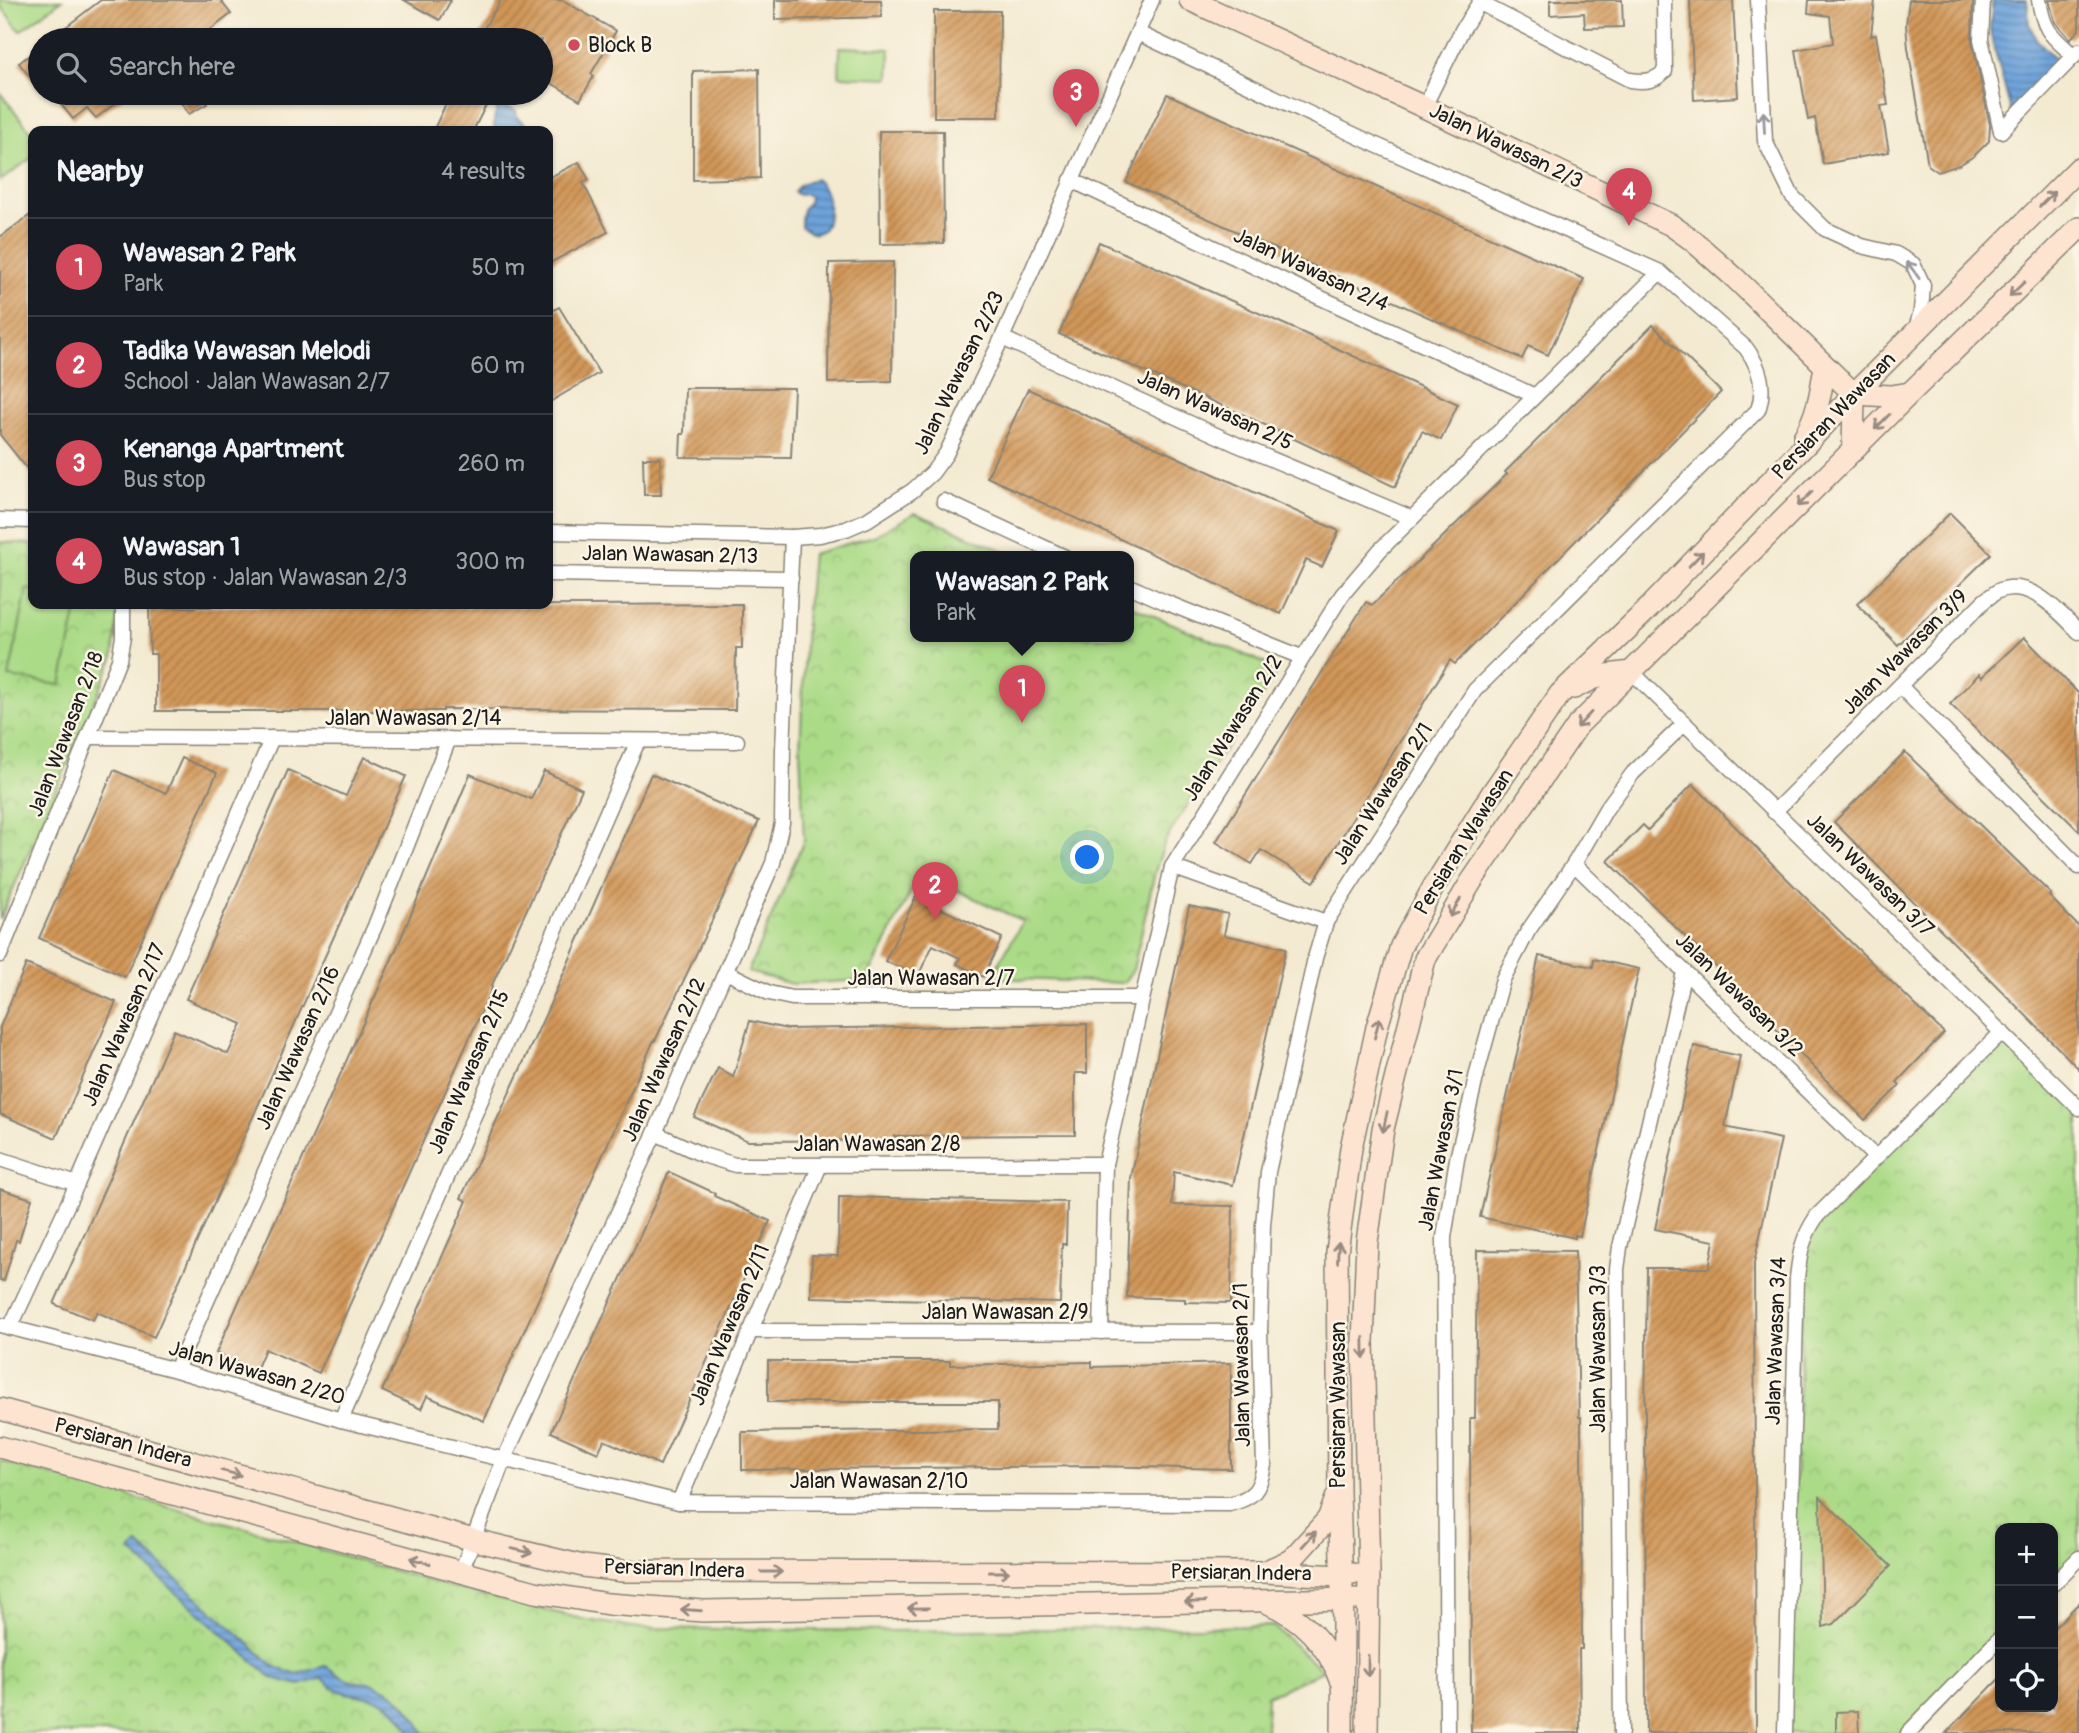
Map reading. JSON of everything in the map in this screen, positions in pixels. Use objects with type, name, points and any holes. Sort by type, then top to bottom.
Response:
[{"type":"main road","name":"Jalan Wawasan 2/3","points":[[1191,0],[1671,225],[1735,278],[1854,394]]},
{"type":"main road","name":"Persiaran Wawasan","points":[[1342,1733],[1337,1252],[1351,1147],[1377,1027],[1401,946],[1434,886],[1492,793],[1560,694],[1649,608],[1854,394],[2079,168]]},
{"type":"main road","name":"Persiaran Wawasan","points":[[1367,1733],[1369,1572],[1363,1342],[1367,1242],[1383,1129],[1425,959],[1471,882],[1578,725],[1910,393],[2079,229]]},
{"type":"main road","points":[[1789,462],[1811,426],[1819,406],[1825,366]]},
{"type":"main road","points":[[1853,450],[1854,394],[1891,396],[1910,393]]},
{"type":"main road","points":[[1560,694],[1600,676],[1632,672],[1627,664],[1627,650],[1649,608]]},
{"type":"main road","name":"Persiaran Indera","points":[[0,1409],[474,1540],[583,1566],[623,1571],[1264,1572],[1341,1576],[1369,1572]]},
{"type":"main road","name":"Persiaran Indera","points":[[0,1447],[535,1592],[608,1604],[703,1611],[1341,1601],[1368,1598]]},
{"type":"main road","points":[[1264,1572],[1291,1560],[1328,1519],[1339,1492]]},
{"type":"main road","points":[[1263,1601],[1289,1614],[1313,1634],[1332,1661],[1343,1692]]},
{"type":"street","name":"Jalan Wawasan 2/23","points":[[553,532],[792,537],[820,535],[846,529],[867,520],[912,491],[932,473],[946,454],[1002,338],[1152,0]]},
{"type":"street","points":[[1424,107],[1462,30],[1480,2],[1630,80],[1641,82],[1654,79],[1665,71],[1664,0]]},
{"type":"street","points":[[1758,0],[1765,141],[1792,196],[1825,229],[1862,246],[1896,254],[1913,264],[1923,285],[1921,311],[1915,334]]},
{"type":"street","points":[[1983,0],[1981,39],[2001,131],[2076,53],[2048,33],[2042,20],[2039,0]]},
{"type":"street","points":[[1138,33],[1376,145],[1660,272]]},
{"type":"street","name":"Jalan Wawasan 2/4","points":[[1071,180],[1535,396]]},
{"type":"street","name":"Jalan Wawasan 2/2","points":[[1101,1332],[1105,1164],[1172,867],[1342,595],[1380,550],[1660,272]]},
{"type":"street","name":"Jalan Wawasan 2/1","points":[[1255,1492],[1262,1481],[1264,1465],[1261,1332],[1263,1225],[1268,1172],[1315,958],[1326,922],[1475,690],[1758,410],[1762,384],[1755,360],[1746,348],[1660,272]]},
{"type":"street","name":"Jalan Wawasan 2/5","points":[[1002,338],[1238,445],[1412,518]]},
{"type":"street","points":[[944,501],[1052,551]]},
{"type":"street","points":[[0,520],[28,521]]},
{"type":"street","name":"Jalan Wawasan 2/12","points":[[461,1572],[503,1461],[655,1133],[773,863],[782,822],[792,537]]},
{"type":"street","name":"Jalan Wawasan 2/13","points":[[553,574],[791,578]]},
{"type":"street","points":[[1134,588],[1301,657]]},
{"type":"street","name":"Jalan Wawasan 3/9","points":[[1774,812],[1984,601],[1998,591],[2010,588],[2039,596],[2079,632]]},
{"type":"street","name":"Jalan Wawasan 2/18","points":[[0,955],[119,660],[123,637],[123,609]]},
{"type":"street","name":"Jalan Wawasan 3/7","points":[[1632,672],[2079,1108]]},
{"type":"street","points":[[1900,686],[2079,867]]},
{"type":"street","name":"Jalan Wawasan 3/1","points":[[1447,1733],[1444,1237],[1457,1159],[1478,1069],[1503,979],[1528,931],[1633,773],[1685,723]]},
{"type":"street","name":"Jalan Wawasan 2/14","points":[[88,737],[737,741]]},
{"type":"street","name":"Jalan Wawasan 2/17","points":[[5,1326],[77,1184],[272,738]]},
{"type":"street","name":"Jalan Wawasan 2/16","points":[[176,1370],[369,939],[449,739]]},
{"type":"street","name":"Jalan Wawasan 2/15","points":[[341,1420],[638,741]]},
{"type":"street","name":"Jalan Wawasan 3/2","points":[[1574,864],[1875,1157]]},
{"type":"street","points":[[1172,867],[1326,922]]},
{"type":"street","name":"Jalan Wawasan 2/7","points":[[726,972],[769,993],[792,998],[1141,998]]},
{"type":"street","name":"Jalan Wawasan 3/3","points":[[1621,1733],[1617,1269],[1684,972]]},
{"type":"street","name":"Jalan Wawasan 3/4","points":[[1785,1733],[1797,1278],[1805,1233],[1817,1216],[2002,1032]]},
{"type":"street","name":"Jalan Wawasan 2/8","points":[[655,1133],[704,1155],[736,1165],[1105,1164]]},
{"type":"street","points":[[0,1159],[77,1184]]},
{"type":"street","name":"Jalan Wawasan 2/11","points":[[679,1502],[820,1165]]},
{"type":"street","name":"Jalan Wawasan 2/20","points":[[5,1326],[176,1370],[341,1420],[503,1461]]},
{"type":"street","name":"Jalan Wawasan 2/9","points":[[750,1331],[1261,1332]]},
{"type":"street","name":"Jalan Wawasan 2/10","points":[[503,1461],[679,1502],[1229,1504],[1244,1501],[1255,1492]]},
{"type":"street","points":[[2058,1579],[2079,1558]]},
{"type":"street","points":[[1908,1733],[1995,1643]]},
{"type":"green space","points":[[0,0],[62,0],[20,31],[0,5]]},
{"type":"green space","points":[[840,47],[890,49],[889,78],[839,76]]},
{"type":"green space","points":[[0,93],[28,128],[28,161],[0,181]]},
{"type":"green space","points":[[915,513],[1004,551],[910,551],[910,642],[1134,642],[1134,607],[1278,669],[1165,841],[1155,872],[1133,970],[1123,983],[990,978],[1023,921],[920,873],[867,980],[792,984],[748,972],[804,840],[800,750],[812,554],[874,536]]},
{"type":"green space","points":[[0,542],[28,544],[28,609],[118,609],[118,612],[113,659],[0,919]]},
{"type":"green space","points":[[27,589],[28,609],[77,609],[61,685],[9,677]]},
{"type":"green space","points":[[2002,1032],[2079,1110],[2079,1558],[2058,1579],[2058,1523],[1995,1523],[1995,1643],[1908,1733],[1785,1733],[1805,1233]]},
{"type":"green space","points":[[0,1461],[443,1585],[586,1620],[639,1628],[897,1631],[1273,1626],[1323,1671],[1267,1696],[1266,1733],[0,1733]]},
{"type":"water","points":[[1993,0],[2027,0],[2029,24],[2036,39],[2063,66],[2011,111],[1991,36]]},
{"type":"water","points":[[498,105],[503,105],[516,111],[517,118],[525,126],[494,126]]},
{"type":"water","points":[[815,179],[826,193],[829,212],[824,228],[819,233],[811,233],[801,227],[802,213],[810,197],[794,192],[798,187]]},
{"type":"water","points":[[138,1544],[274,1666],[295,1673],[325,1666],[348,1680],[380,1687],[403,1702],[425,1733],[411,1733],[397,1712],[385,1703],[341,1692],[322,1678],[300,1685],[272,1678],[131,1552]]},
{"type":"building","points":[[101,0],[220,0],[231,14],[213,28],[65,28]]},
{"type":"building","points":[[404,0],[451,0],[440,20]]},
{"type":"building","name":"Block B","points":[[501,0],[562,0],[616,31],[591,74],[594,76],[580,100],[553,84],[553,28],[484,28]]},
{"type":"building","points":[[775,0],[881,0],[882,17],[775,20]]},
{"type":"building","points":[[1550,0],[1622,0],[1623,27],[1585,28],[1584,13],[1550,15]]},
{"type":"building","points":[[1690,0],[1733,0],[1738,97],[1694,100]]},
{"type":"building","points":[[1809,0],[1875,0],[1871,36],[1876,35],[1888,105],[1881,106],[1889,152],[1823,164],[1815,118],[1808,120],[1796,50],[1833,43],[1830,16],[1808,13]]},
{"type":"building","points":[[1909,0],[1973,0],[1972,41],[1990,125],[1989,141],[1974,156],[1959,165],[1938,172],[1928,165],[1908,48],[1906,25]]},
{"type":"building","points":[[2049,0],[2079,0],[2079,30],[2070,39],[2055,22]]},
{"type":"building","points":[[934,11],[1000,11],[999,117],[934,117]]},
{"type":"building","points":[[28,56],[28,75],[19,63]]},
{"type":"building","points":[[759,69],[760,178],[693,180],[693,71]]},
{"type":"building","points":[[1167,94],[1584,279],[1548,355],[1528,346],[1522,359],[1126,182]]},
{"type":"building","points":[[61,105],[113,105],[96,118],[87,108],[73,119]]},
{"type":"building","points":[[183,105],[205,105],[189,114]]},
{"type":"building","points":[[445,105],[486,105],[476,126],[435,126]]},
{"type":"building","points":[[879,131],[943,131],[944,243],[880,244]]},
{"type":"building","points":[[579,162],[589,180],[583,183],[608,232],[553,261],[553,175]]},
{"type":"building","points":[[28,217],[28,470],[0,435],[0,237]]},
{"type":"building","points":[[1099,242],[1458,404],[1441,440],[1422,431],[1395,487],[1246,416],[1059,334]]},
{"type":"building","points":[[893,262],[892,381],[828,383],[829,263]]},
{"type":"building","points":[[559,307],[599,373],[553,400],[553,310]]},
{"type":"building","points":[[1653,325],[1721,392],[1455,664],[1450,660],[1314,882],[1261,850],[1252,864],[1216,842],[1366,602],[1372,605],[1409,570]]},
{"type":"building","points":[[685,388],[794,388],[791,458],[680,457],[681,434],[684,434]]},
{"type":"building","points":[[1028,389],[1339,531],[1322,567],[1306,560],[1281,614],[987,477]]},
{"type":"building","points":[[643,458],[660,458],[661,495],[644,495]]},
{"type":"building","points":[[1950,513],[1991,554],[1898,645],[1857,604]]},
{"type":"building","points":[[742,604],[742,648],[736,648],[735,710],[156,711],[156,654],[150,654],[149,609],[553,609],[553,605]]},
{"type":"building","points":[[2024,637],[2079,694],[2079,831],[1950,704],[1979,674],[1982,677]]},
{"type":"building","points":[[1905,752],[2051,894],[2049,896],[2079,927],[2079,1069],[1834,822]]},
{"type":"building","points":[[364,757],[406,776],[154,1337],[97,1312],[93,1320],[54,1304],[174,1030],[228,1054],[242,1024],[186,999],[288,770],[346,796]]},
{"type":"building","points":[[182,758],[217,773],[125,977],[39,938],[114,770],[166,793]]},
{"type":"building","points":[[544,771],[582,789],[319,1373],[265,1349],[256,1370],[216,1353],[398,945],[470,774],[531,799]]},
{"type":"building","points":[[651,774],[759,821],[654,1040],[484,1421],[427,1396],[421,1409],[382,1391],[467,1201],[461,1198],[548,1009]]},
{"type":"building","points":[[1693,784],[1944,1033],[1897,1082],[1900,1085],[1865,1120],[1608,861],[1643,825],[1648,830]]},
{"type":"building","points":[[923,882],[936,888],[929,903],[1002,938],[983,977],[957,964],[960,958],[933,945],[918,976],[885,961]]},
{"type":"building","points":[[1189,906],[1228,914],[1224,935],[1286,948],[1233,1185],[1174,1172],[1172,1205],[1233,1206],[1231,1303],[1127,1297],[1131,1178]]},
{"type":"building","points":[[1539,956],[1593,967],[1594,959],[1639,969],[1580,1236],[1575,1235],[1575,1238],[1480,1217]]},
{"type":"building","points":[[26,964],[116,1002],[56,1138],[0,1114],[0,1027]]},
{"type":"building","points":[[750,1021],[787,1029],[1087,1024],[1087,1073],[1075,1073],[1075,1135],[894,1136],[894,1140],[748,1141],[694,1117],[718,1068],[733,1077]]},
{"type":"building","points":[[1694,1046],[1740,1056],[1725,1127],[1781,1139],[1754,1263],[1756,1733],[1646,1733],[1647,1268],[1709,1268],[1714,1241],[1655,1229]]},
{"type":"building","points":[[669,1172],[770,1221],[660,1465],[604,1440],[598,1453],[551,1432]]},
{"type":"building","points":[[0,1189],[32,1199],[4,1281],[0,1280]]},
{"type":"building","points":[[839,1197],[1067,1202],[1060,1303],[811,1297],[812,1255],[838,1256]]},
{"type":"building","points":[[1477,1250],[1575,1251],[1581,1417],[1580,1733],[1471,1733],[1470,1418],[1475,1418]]},
{"type":"building","points":[[768,1361],[950,1361],[950,1365],[1092,1362],[1092,1367],[1231,1363],[1231,1469],[1091,1466],[742,1470],[742,1432],[998,1429],[998,1402],[768,1402]]},
{"type":"building","points":[[1820,1497],[1891,1566],[1834,1624],[1823,1627]]},
{"type":"building","points":[[2079,1603],[2079,1733],[1946,1733],[1995,1683],[1995,1712],[2058,1712],[2058,1624]]},
{"type":"building","points":[[1858,1711],[1859,1733],[1836,1733],[1836,1712]]},
{"type":"place","name":"Block B","points":[[574,45]]},
{"type":"place","name":"Kenanga Apartment","points":[[1076,127]]},
{"type":"place","name":"Wawasan 1","points":[[1629,226]]},
{"type":"place","name":"Wawasan 2 Park","points":[[1022,723]]},
{"type":"place","name":"Tadika Wawasan Melodi","points":[[935,920]]}]
